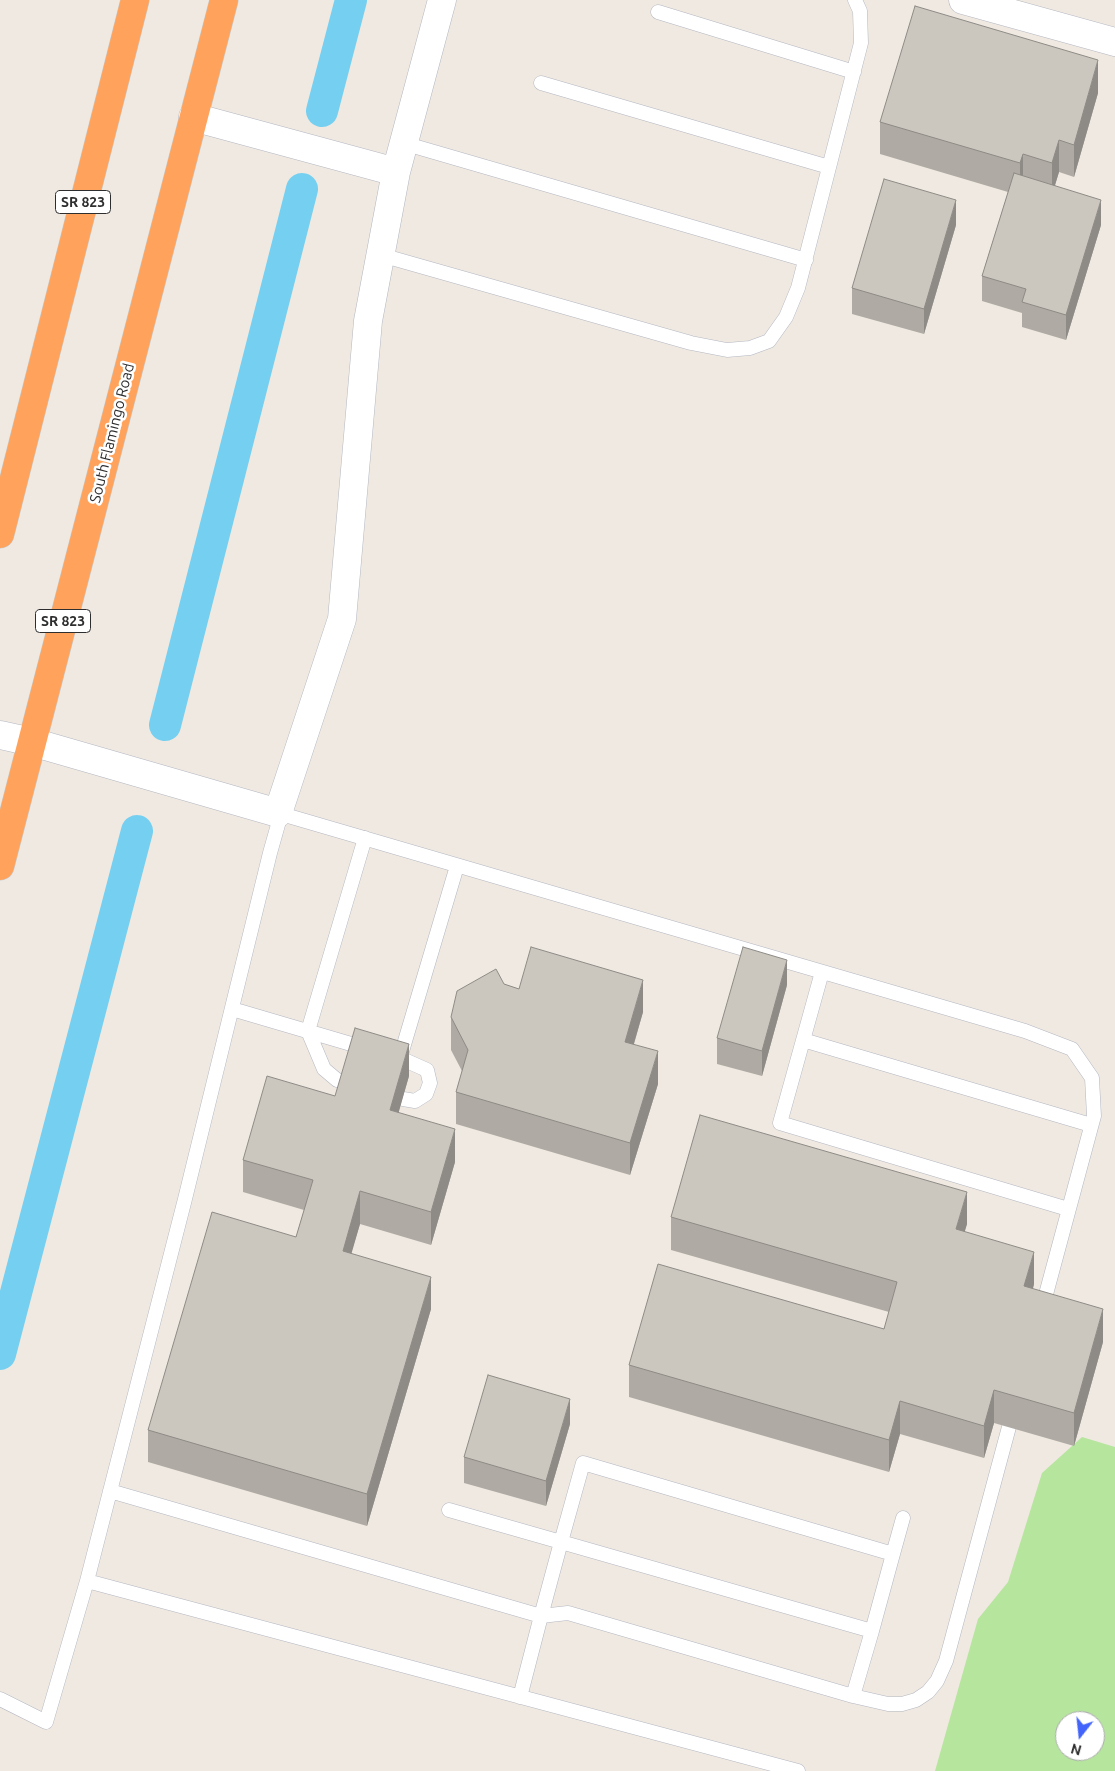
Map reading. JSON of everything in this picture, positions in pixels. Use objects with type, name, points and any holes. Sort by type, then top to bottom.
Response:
[{"type":"highway","name":"SR 823","points":[[0,534],[135,0]]},
{"type":"highway","name":"South Flamingo Road","points":[[0,866],[224,0]]},
{"type":"street","points":[[0,735],[32,742],[279,814],[342,618],[368,321],[396,172],[442,0]]},
{"type":"street","points":[[963,0],[1115,42]]},
{"type":"street","points":[[193,117],[396,172]]},
{"type":"lane","points":[[380,255],[691,343],[727,350],[750,348],[769,341],[786,317],[798,288],[854,72],[861,43],[860,12],[855,0]]},
{"type":"lane","points":[[658,12],[854,72]]},
{"type":"lane","points":[[542,83],[829,167]]},
{"type":"lane","points":[[403,143],[806,260]]},
{"type":"lane","points":[[0,1699],[46,1722],[87,1581],[232,1008],[279,814],[1025,1032],[1072,1049],[1092,1078],[1094,1116],[1038,1323]]},
{"type":"lane","points":[[348,1083],[337,1080],[324,1069],[308,1031],[365,838]]},
{"type":"lane","points":[[400,1058],[458,866]]},
{"type":"lane","points":[[822,972],[780,1123],[1068,1209]]},
{"type":"lane","points":[[232,1008],[400,1058],[427,1070],[430,1083],[426,1094],[415,1101],[403,1099]]},
{"type":"lane","points":[[803,1040],[1091,1125]]},
{"type":"lane","points":[[110,1491],[542,1616],[568,1613],[853,1696],[888,1704],[902,1704],[916,1700],[928,1692],[937,1681],[946,1661],[1008,1427]]},
{"type":"lane","points":[[520,1697],[583,1463],[893,1554]]},
{"type":"lane","points":[[449,1510],[872,1631]]},
{"type":"lane","points":[[853,1696],[903,1518]]},
{"type":"lane","points":[[87,1581],[798,1771]]},
{"type":"green space","points":[[1082,1437],[1115,1447],[1115,1771],[935,1771],[978,1619],[1008,1582],[1042,1473]]},
{"type":"building","points":[[915,6],[1098,60],[1074,145],[1059,140],[1052,163],[1023,154],[1020,163],[880,122]]},
{"type":"building","points":[[1014,173],[1101,200],[1066,315],[1022,302],[1026,289],[982,276]]},
{"type":"building","points":[[884,179],[956,200],[924,309],[852,288]]},
{"type":"building","points":[[531,947],[643,980],[625,1042],[658,1051],[630,1143],[456,1092],[468,1050],[451,1017],[457,991],[496,969],[504,984],[519,989]]},
{"type":"building","points":[[743,947],[787,960],[762,1051],[717,1038]]},
{"type":"building","points":[[355,1028],[409,1044],[390,1110],[455,1129],[431,1212],[360,1191],[343,1251],[431,1277],[367,1494],[148,1430],[212,1212],[296,1237],[313,1180],[243,1160],[267,1076],[335,1096]]},
{"type":"building","points":[[700,1115],[967,1192],[956,1229],[1034,1252],[1024,1286],[1103,1309],[1074,1413],[994,1390],[984,1426],[900,1401],[889,1440],[629,1365],[658,1264],[884,1329],[897,1282],[671,1217]]},
{"type":"building","points":[[488,1375],[570,1399],[546,1481],[464,1457]]},
{"type":"waterway","points":[[322,111],[351,0]]},
{"type":"waterway","points":[[165,725],[302,189]]},
{"type":"waterway","points":[[0,1354],[137,831]]}]
